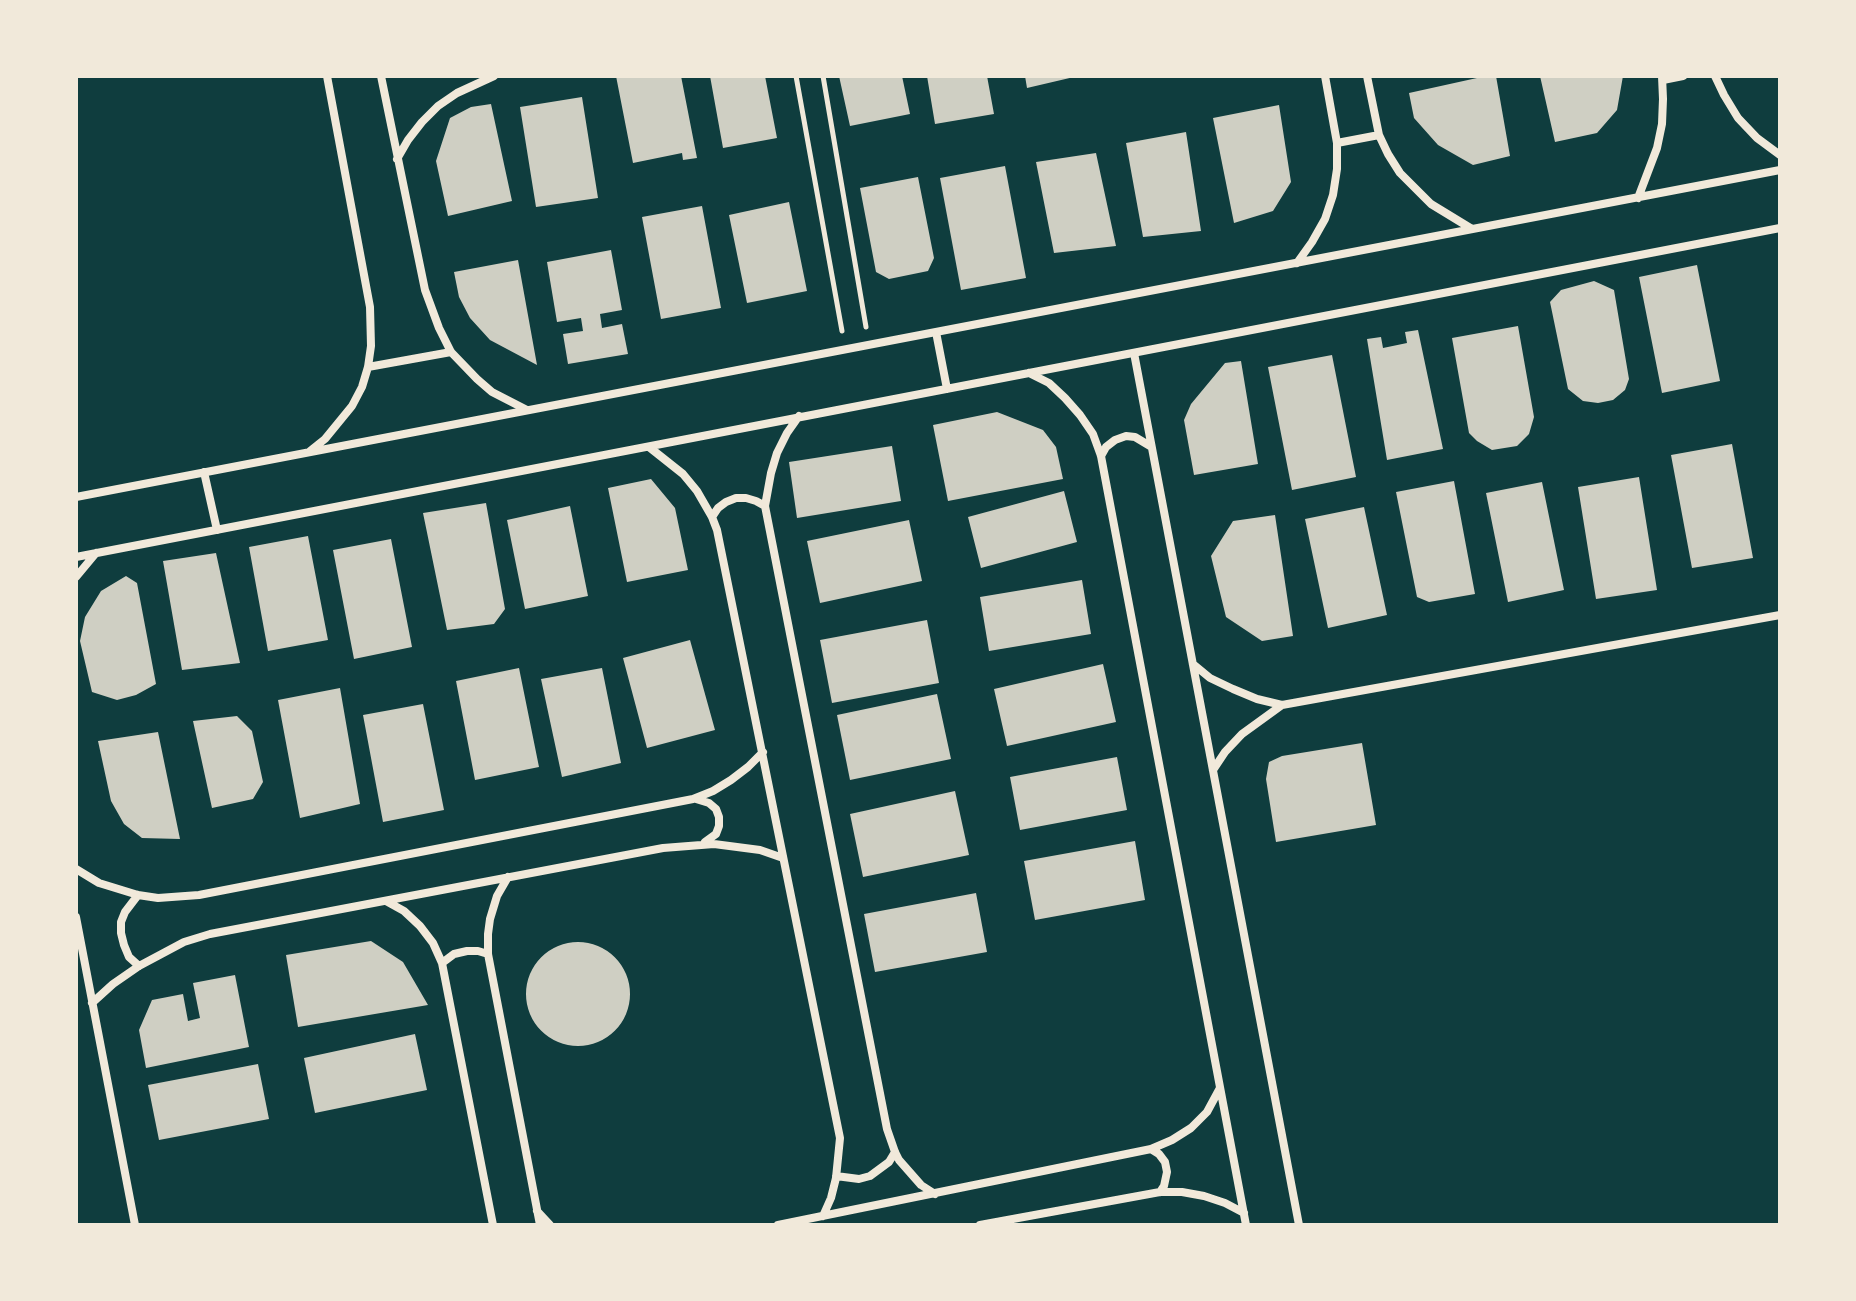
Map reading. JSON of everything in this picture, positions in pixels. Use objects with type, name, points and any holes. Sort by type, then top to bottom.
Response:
[{"type":"street","points":[[309,452],[325,439],[352,406],[362,387],[368,367],[372,327],[327,76]]},
{"type":"street","points":[[381,76],[425,290],[435,318],[451,352],[477,379],[492,392],[528,410]]},
{"type":"street","points":[[397,160],[422,122],[438,106],[457,93],[494,76]]},
{"type":"street","points":[[1297,263],[1325,219],[1335,182],[1337,143],[1325,76]]},
{"type":"street","points":[[1367,76],[1379,135],[1400,173],[1431,204],[1473,229]]},
{"type":"street","points":[[1638,198],[1657,148],[1662,124],[1662,78],[1683,76]]},
{"type":"street","points":[[1715,76],[1738,118],[1757,138],[1780,155]]},
{"type":"street","points":[[1337,143],[1379,135]]},
{"type":"street","points":[[76,497],[1780,170]]},
{"type":"street","points":[[76,557],[1780,228]]},
{"type":"street","points":[[936,332],[947,389]]},
{"type":"street","points":[[368,367],[451,352]]},
{"type":"street","points":[[1134,353],[1299,1225]]},
{"type":"street","points":[[1028,373],[1049,383],[1073,406],[1093,434],[1101,456],[1246,1225]]},
{"type":"street","points":[[799,416],[777,453],[765,506],[887,1129],[895,1152],[909,1173],[935,1194]]},
{"type":"street","points":[[1101,456],[1106,447],[1126,436],[1135,437],[1151,447]]},
{"type":"street","points":[[649,447],[683,474],[697,491],[717,530],[840,1138],[836,1176],[823,1216]]},
{"type":"street","points":[[204,472],[217,530]]},
{"type":"street","points":[[712,517],[718,508],[736,498],[746,498],[765,506]]},
{"type":"street","points":[[76,577],[96,553]]},
{"type":"street","points":[[1192,663],[1210,678],[1233,689],[1282,705],[1780,615]]},
{"type":"street","points":[[1213,770],[1242,734],[1282,705]]},
{"type":"street","points":[[76,869],[99,883],[138,895],[158,898],[199,895],[693,799],[731,780],[763,752]]},
{"type":"street","points":[[693,799],[709,803],[719,817],[716,834],[701,844]]},
{"type":"street","points":[[92,1003],[139,966],[184,942],[210,934],[663,848],[701,844],[738,846],[783,858]]},
{"type":"street","points":[[508,877],[497,896],[490,919],[488,954],[540,1225]]},
{"type":"street","points":[[138,895],[125,912],[121,933],[129,957],[139,966]]},
{"type":"street","points":[[386,901],[404,911],[420,926],[433,943],[442,963],[493,1225]]},
{"type":"street","points":[[76,917],[135,1225]]},
{"type":"street","points":[[442,963],[454,954],[467,951],[488,954]]},
{"type":"street","points":[[778,1225],[1151,1149],[1191,1128],[1207,1112],[1220,1087]]},
{"type":"street","points":[[1151,1149],[1165,1162],[1167,1172],[1160,1192]]},
{"type":"street","points":[[836,1176],[859,1179],[870,1176],[889,1162],[895,1152]]},
{"type":"street","points":[[980,1225],[1160,1192],[1204,1196],[1244,1213]]},
{"type":"street","points":[[537,1211],[550,1225]]},
{"type":"path","points":[[796,76],[845,349]]},
{"type":"path","points":[[823,76],[869,345]]},
{"type":"building","points":[[616,76],[681,76],[697,158],[683,160],[682,153],[633,163]]},
{"type":"building","points":[[710,76],[765,76],[777,138],[723,148]]},
{"type":"building","points":[[839,76],[902,76],[910,114],[850,126]]},
{"type":"building","points":[[927,76],[987,76],[994,114],[935,124]]},
{"type":"building","points":[[1025,76],[1074,76],[1074,77],[1027,88]]},
{"type":"building","points":[[1496,76],[1510,156],[1473,165],[1438,145],[1414,118],[1409,93]]},
{"type":"building","points":[[1540,76],[1623,76],[1617,110],[1597,133],[1555,142]]},
{"type":"building","points":[[582,97],[598,198],[536,207],[520,107]]},
{"type":"building","points":[[491,104],[512,201],[448,216],[436,161],[450,118],[471,107]]},
{"type":"building","points":[[1279,105],[1291,182],[1273,211],[1234,223],[1213,118]]},
{"type":"building","points":[[1186,132],[1201,231],[1143,237],[1126,143]]},
{"type":"building","points":[[1096,153],[1116,246],[1054,253],[1036,162]]},
{"type":"building","points":[[1005,166],[1026,278],[961,290],[940,178]]},
{"type":"building","points":[[918,177],[934,258],[928,271],[889,279],[876,272],[860,188]]},
{"type":"building","points":[[789,202],[807,291],[747,303],[729,215]]},
{"type":"building","points":[[702,206],[721,308],[661,319],[642,217]]},
{"type":"building","points":[[611,250],[622,310],[600,314],[602,328],[622,324],[628,354],[568,364],[563,334],[583,331],[581,318],[557,322],[547,262]]},
{"type":"building","points":[[518,260],[537,365],[490,340],[470,318],[459,297],[454,272]]},
{"type":"building","points":[[1697,265],[1720,381],[1662,393],[1639,277]]},
{"type":"building","points":[[1594,281],[1614,290],[1629,379],[1625,390],[1613,400],[1598,403],[1583,401],[1568,389],[1550,302],[1561,290]]},
{"type":"building","points":[[1518,326],[1534,417],[1529,434],[1517,446],[1492,450],[1469,433],[1452,338]]},
{"type":"building","points":[[1418,330],[1443,449],[1387,460],[1367,339],[1381,337],[1383,348],[1407,343],[1405,332]]},
{"type":"building","points":[[1332,355],[1356,477],[1292,490],[1268,367]]},
{"type":"building","points":[[1241,361],[1258,464],[1194,475],[1184,420],[1191,404],[1225,363]]},
{"type":"building","points":[[997,412],[1043,430],[1056,447],[1063,479],[948,501],[933,425]]},
{"type":"building","points":[[1732,444],[1753,558],[1692,568],[1671,455]]},
{"type":"building","points":[[892,446],[901,501],[797,518],[789,462]]},
{"type":"building","points":[[1639,477],[1657,590],[1596,599],[1578,487]]},
{"type":"building","points":[[651,479],[675,508],[688,570],[627,582],[608,488]]},
{"type":"building","points":[[1454,481],[1475,594],[1429,602],[1417,597],[1396,492]]},
{"type":"building","points":[[1542,482],[1564,590],[1508,602],[1486,493]]},
{"type":"building","points":[[1064,491],[1077,542],[981,568],[968,517]]},
{"type":"building","points":[[486,503],[505,609],[494,624],[447,630],[423,513]]},
{"type":"building","points":[[570,506],[588,596],[525,609],[507,520]]},
{"type":"building","points":[[1364,507],[1387,615],[1328,628],[1305,519]]},
{"type":"building","points":[[1275,515],[1293,636],[1262,641],[1226,617],[1211,556],[1233,521]]},
{"type":"building","points":[[909,520],[922,581],[820,603],[807,541]]},
{"type":"building","points":[[308,536],[328,640],[268,651],[249,547]]},
{"type":"building","points":[[391,539],[412,647],[354,659],[333,550]]},
{"type":"building","points":[[216,553],[240,663],[182,670],[163,561]]},
{"type":"building","points":[[126,576],[137,583],[156,684],[136,695],[117,700],[92,692],[80,641],[85,617],[101,591]]},
{"type":"building","points":[[1082,580],[1091,634],[989,651],[980,597]]},
{"type":"building","points":[[927,620],[939,683],[832,703],[820,640]]},
{"type":"building","points":[[690,640],[715,730],[647,748],[623,658]]},
{"type":"building","points":[[1103,664],[1116,722],[1007,746],[994,689]]},
{"type":"building","points":[[519,668],[539,767],[475,780],[456,681]]},
{"type":"building","points":[[602,668],[621,763],[562,777],[541,679]]},
{"type":"building","points":[[340,688],[360,804],[300,818],[278,700]]},
{"type":"building","points":[[937,694],[951,759],[850,780],[837,715]]},
{"type":"building","points":[[423,704],[444,810],[383,822],[363,715]]},
{"type":"building","points":[[237,716],[252,731],[263,782],[253,799],[212,808],[193,721]]},
{"type":"building","points":[[158,732],[180,839],[142,838],[124,824],[111,801],[98,741]]},
{"type":"building","points":[[1362,743],[1376,825],[1276,842],[1266,779],[1269,762],[1282,756]]},
{"type":"building","points":[[1117,757],[1127,810],[1020,830],[1010,777]]},
{"type":"building","points":[[955,791],[969,855],[863,877],[850,814]]},
{"type":"building","points":[[1135,841],[1145,900],[1035,920],[1024,861]]},
{"type":"building","points":[[976,893],[987,952],[875,972],[864,914]]},
{"type":"building","points":[[371,941],[403,962],[428,1005],[298,1027],[286,955]]},
{"type":"building","points":[[578,942],[598,946],[615,957],[626,974],[630,994],[626,1014],[615,1031],[598,1042],[578,1046],[558,1042],[541,1031],[530,1014],[526,994],[530,974],[541,957],[558,946]]},
{"type":"building","points":[[235,975],[249,1047],[146,1068],[139,1030],[152,1000],[183,994],[188,1021],[200,1018],[193,983]]},
{"type":"building","points":[[415,1034],[427,1090],[315,1113],[304,1058]]},
{"type":"building","points":[[258,1064],[269,1119],[159,1140],[148,1085]]}]
